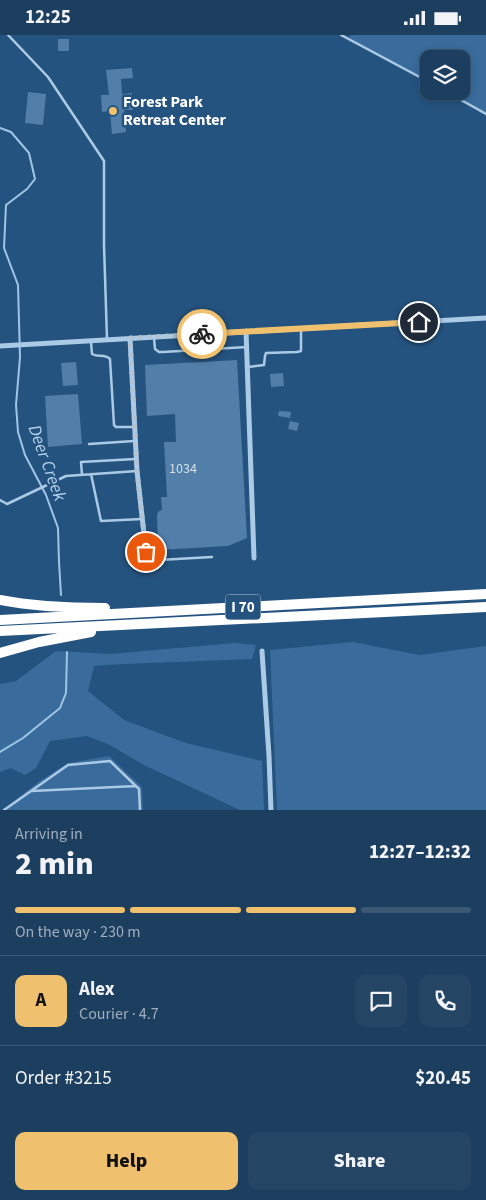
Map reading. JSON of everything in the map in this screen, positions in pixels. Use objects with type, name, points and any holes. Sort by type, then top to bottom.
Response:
[{"type":"highway","name":"I 70","points":[[0,620],[486,594]]},
{"type":"highway","points":[[0,600],[49,607],[138,607],[184,611]]},
{"type":"highway","name":"I 70","points":[[0,631],[486,608]]},
{"type":"highway","points":[[0,653],[73,635],[152,623]]},
{"type":"street","points":[[3,345],[486,318]]},
{"type":"street","points":[[246,331],[254,558]]},
{"type":"street","points":[[130,338],[136,459],[146,552]]},
{"type":"street","points":[[262,651],[271,810]]},
{"type":"lane","points":[[8,35],[48,77],[104,161],[107,339]]},
{"type":"lane","points":[[341,35],[350,37],[420,78]]},
{"type":"lane","points":[[462,100],[486,113]]},
{"type":"lane","points":[[248,367],[264,365],[266,353],[301,351],[301,328]]},
{"type":"lane","points":[[154,337],[155,349],[163,353],[247,347]]},
{"type":"lane","points":[[90,340],[94,356],[105,355],[110,359],[114,425],[118,428],[135,427]]},
{"type":"lane","points":[[89,444],[136,441]]},
{"type":"lane","points":[[82,475],[81,462],[136,459]]},
{"type":"lane","points":[[0,500],[7,504],[66,476],[137,471]]},
{"type":"lane","points":[[91,474],[101,521],[142,519]]},
{"type":"lane","points":[[146,552],[159,560],[212,557]]},
{"type":"lane","points":[[4,810],[68,765],[110,761],[139,789],[140,810]]},
{"type":"lane","points":[[31,791],[136,786]]},
{"type":"shaded area","points":[[351,35],[486,35],[486,113],[462,100],[470,100],[470,50],[420,50],[420,77],[349,39]]},
{"type":"shaded area","points":[[353,642],[419,655],[486,646],[486,810],[277,810],[270,650]]},
{"type":"shaded area","points":[[235,643],[256,645],[252,659],[94,666],[88,691],[124,720],[186,743],[262,761],[264,810],[240,810],[144,765],[108,744],[87,736],[50,741],[36,768],[25,775],[11,768],[0,772],[0,684],[16,681],[56,651],[110,654]]},
{"type":"shaded area","points":[[109,756],[142,787],[143,810],[3,810],[37,783],[68,763]]},
{"type":"building","points":[[58,39],[69,39],[69,51],[58,51]]},
{"type":"building","name":"Forest Park Retreat Center","points":[[132,68],[133,78],[121,79],[122,94],[132,93],[133,110],[124,110],[126,132],[112,134],[110,111],[102,112],[101,95],[109,95],[106,70]]},
{"type":"building","points":[[28,92],[46,94],[43,125],[25,123]]},
{"type":"building","points":[[237,360],[247,538],[228,546],[158,550],[157,514],[162,510],[161,497],[167,497],[164,442],[176,442],[175,414],[147,416],[145,365]]},
{"type":"building","points":[[76,362],[78,385],[63,386],[61,363]]},
{"type":"building","points":[[283,373],[284,386],[271,387],[270,374]]},
{"type":"building","points":[[78,394],[82,444],[48,447],[45,396]]},
{"type":"building","points":[[279,411],[291,412],[290,418],[278,416]]},
{"type":"building","points":[[290,421],[299,423],[297,431],[288,429]]},
{"type":"waterway","name":"Deer Creek","points":[[0,128],[11,132],[29,153],[35,179],[27,189],[6,205],[4,248],[18,285],[20,357],[16,405],[18,432],[25,455],[46,495],[58,528],[61,595]]},
{"type":"waterway","name":"Deer Creek","points":[[0,752],[23,738],[60,708],[66,693],[67,652]]},
{"type":"way so far","points":[[146,552],[137,471],[130,338],[202,334]]},
{"type":"place","name":"Forest Park Retreat Center","points":[[113,111]]},
{"type":"route","points":[[202,334],[419,322]]}]
